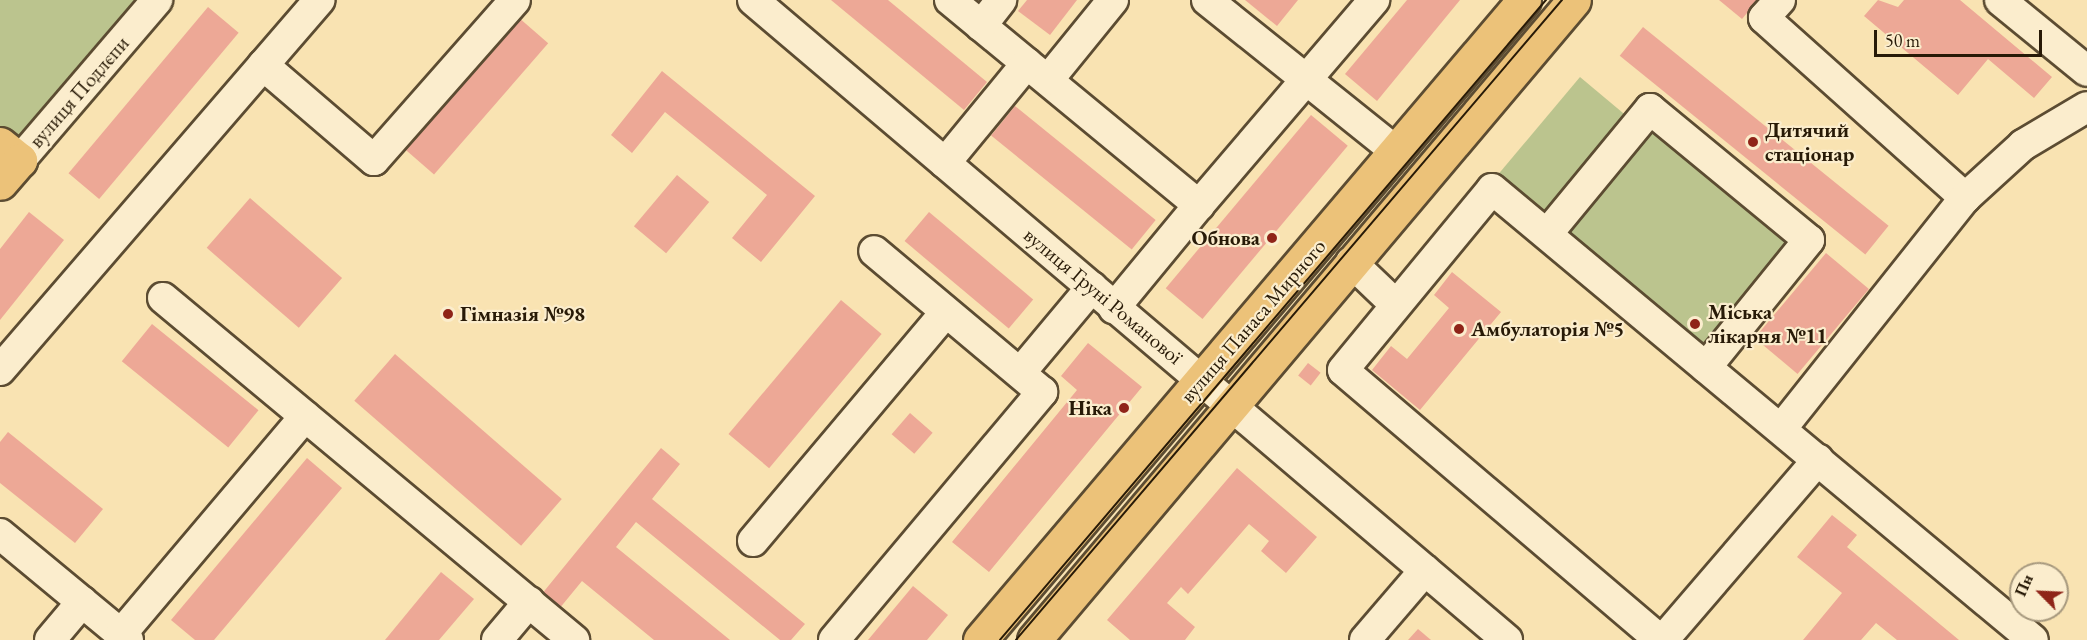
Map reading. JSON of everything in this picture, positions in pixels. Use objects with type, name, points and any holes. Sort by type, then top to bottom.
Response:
[{"type":"main road","name":"вулиця Панаса Мирного","points":[[980,640],[1524,0]]},
{"type":"main road","name":"вулиця Панаса Мирного","points":[[1034,640],[1234,407],[1351,262],[1574,0]]},
{"type":"street","name":"вулиця Подлєпи","points":[[7,162],[157,0]]},
{"type":"street","points":[[0,370],[319,0]]},
{"type":"street","points":[[263,65],[374,160],[515,0]]},
{"type":"street","name":"вулиця Груні Романової","points":[[753,0],[1507,640]]},
{"type":"street","points":[[950,0],[1199,205]]},
{"type":"street","points":[[981,26],[1001,0]]},
{"type":"street","points":[[945,163],[1113,0]]},
{"type":"street","points":[[1207,0],[1397,152]]},
{"type":"street","points":[[1114,308],[1374,0]]},
{"type":"street","points":[[1780,0],[1764,18],[1965,198]]},
{"type":"street","points":[[2000,0],[2087,71]]},
{"type":"street","points":[[1781,429],[1965,198],[2023,145],[2087,107]]},
{"type":"street","points":[[1547,234],[1650,109],[1809,240],[1706,367]]},
{"type":"street","points":[[1818,460],[1661,640],[1343,370],[1492,189],[1781,429],[2033,640]]},
{"type":"street","points":[[834,640],[1041,392],[874,251]]},
{"type":"street","points":[[1351,262],[1396,305]]},
{"type":"street","points":[[1020,373],[1092,287]]},
{"type":"street","points":[[163,298],[574,640]]},
{"type":"street","points":[[753,541],[946,312]]},
{"type":"street","points":[[0,534],[125,637],[305,416]]},
{"type":"street","points":[[1365,640],[1425,570]]},
{"type":"street","points":[[50,640],[82,602]]},
{"type":"street","points":[[497,640],[529,603]]},
{"type":"green space","points":[[0,0],[157,0],[20,160],[0,144]]},
{"type":"green space","points":[[1580,77],[1627,117],[1544,216],[1496,177]]},
{"type":"green space","points":[[1647,127],[1793,241],[1709,348],[1563,234]]},
{"type":"building","points":[[831,0],[888,0],[987,82],[964,110]]},
{"type":"building","points":[[1027,0],[1077,0],[1050,35],[1018,11]]},
{"type":"building","points":[[1245,0],[1298,0],[1277,26]]},
{"type":"building","points":[[1407,0],[1460,0],[1377,101],[1345,74]]},
{"type":"building","points":[[1719,0],[1758,0],[1742,19]]},
{"type":"building","points":[[1878,0],[1898,7],[1904,0],[1960,0],[2052,77],[2034,98],[1988,59],[1958,95],[1864,16]]},
{"type":"building","points":[[208,7],[239,33],[99,199],[69,173]]},
{"type":"building","points":[[518,17],[548,43],[434,175],[404,148]]},
{"type":"building","name":"Дитячий стаціонар","points":[[1643,27],[1889,226],[1865,255],[1620,56]]},
{"type":"building","points":[[662,71],[815,196],[761,262],[732,238],[767,195],[665,112],[632,153],[611,135]]},
{"type":"building","points":[[1015,106],[1156,220],[1132,249],[991,136]]},
{"type":"building","points":[[1311,115],[1348,146],[1203,319],[1166,288]]},
{"type":"building","points":[[677,175],[709,202],[666,253],[634,226]]},
{"type":"building","points":[[250,198],[342,278],[299,328],[207,248]]},
{"type":"building","points":[[29,212],[64,240],[0,320],[0,249]]},
{"type":"building","points":[[929,212],[1033,299],[1009,329],[905,241]]},
{"type":"building","points":[[1826,253],[1869,289],[1798,374],[1755,338]]},
{"type":"building","name":"Амбулаторія №5","points":[[1452,272],[1501,312],[1420,410],[1372,370],[1391,346],[1407,359],[1449,308],[1434,295]]},
{"type":"building","points":[[841,300],[882,334],[769,468],[729,434]]},
{"type":"building","points":[[152,324],[258,410],[228,448],[122,361]]},
{"type":"building","points":[[1088,343],[1142,387],[989,572],[952,542],[1077,390],[1061,376]]},
{"type":"building","points":[[395,354],[562,499],[521,546],[354,401]]},
{"type":"building","points":[[1308,363],[1321,373],[1311,385],[1298,376]]},
{"type":"building","points":[[910,413],[933,433],[914,454],[892,434]]},
{"type":"building","points":[[8,432],[103,509],[75,543],[0,483],[0,442]]},
{"type":"building","points":[[661,448],[680,464],[652,499],[805,624],[791,640],[780,640],[636,522],[616,547],[730,640],[654,640],[582,581],[559,609],[541,595]]},
{"type":"building","points":[[307,458],[342,488],[214,640],[195,640],[171,620]]},
{"type":"building","points":[[1237,468],[1317,537],[1286,573],[1261,551],[1269,541],[1249,524],[1188,594],[1181,587],[1167,603],[1195,627],[1185,640],[1130,640],[1107,620]]},
{"type":"building","points":[[1832,515],[1857,535],[1847,547],[1959,640],[1897,640],[1876,623],[1861,640],[1803,640],[1842,593],[1797,557]]},
{"type":"building","points":[[441,572],[474,599],[439,640],[385,640]]},
{"type":"building","points":[[913,586],[948,615],[927,640],[868,640]]},
{"type":"building","points":[[1418,629],[1431,640],[1408,640]]},
{"type":"tram line","points":[[1000,640],[1546,0]]},
{"type":"tram line","points":[[1016,640],[1562,0]]},
{"type":"place","name":"Дитячий стаціонар","points":[[1753,142]]},
{"type":"place","name":"Обнова","points":[[1272,238]]},
{"type":"place","name":"Гімназія №98","points":[[448,314]]},
{"type":"place","name":"Міська лікарня №11","points":[[1695,324]]},
{"type":"place","name":"Амбулаторія №5","points":[[1459,329]]},
{"type":"place","name":"Ніка","points":[[1124,408]]}]
